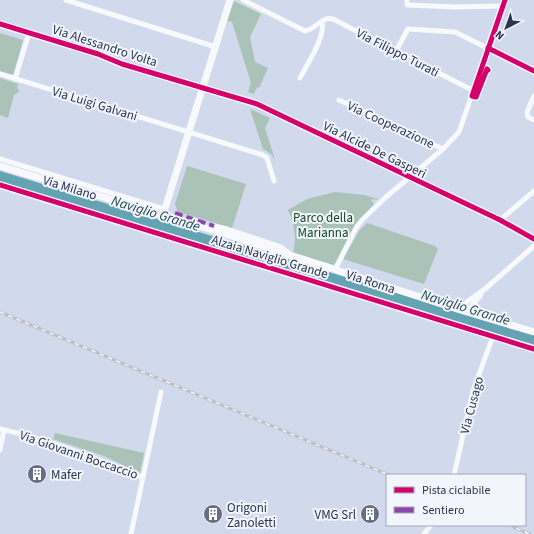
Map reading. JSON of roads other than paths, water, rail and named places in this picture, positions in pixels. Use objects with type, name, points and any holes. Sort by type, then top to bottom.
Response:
[{"type":"street","points":[[66,0],[216,47]]},
{"type":"street","points":[[0,159],[164,212],[230,0]]},
{"type":"street","points":[[243,0],[305,31],[314,28],[322,21],[324,26],[322,35],[300,78]]},
{"type":"street","points":[[407,0],[407,5],[455,7],[503,6]]},
{"type":"street","points":[[335,270],[359,224],[380,203],[410,178],[459,132],[505,0]]},
{"type":"street","name":"Via Filippo Turati","points":[[322,21],[326,18],[333,19],[474,91]]},
{"type":"street","name":"Via Alessandro Volta","points":[[0,24],[98,54],[122,64],[203,87]]},
{"type":"street","points":[[396,51],[407,30],[411,28],[455,32],[534,71]]},
{"type":"street","points":[[15,79],[29,33]]},
{"type":"street","name":"Via Luigi Galvani","points":[[0,74],[263,155],[267,158],[274,181]]},
{"type":"street","name":"Via Alcide De Gasperi","points":[[203,87],[256,104],[500,220],[534,239]]},
{"type":"street","points":[[534,96],[527,115],[534,120]]},
{"type":"street","name":"Via Cooperazione","points":[[339,100],[443,148]]},
{"type":"street","name":"Via Milano","points":[[0,166],[164,212]]},
{"type":"street","points":[[500,220],[534,191]]},
{"type":"street","name":"Via Roma","points":[[164,212],[208,229],[466,312],[534,332]]},
{"type":"street","points":[[457,309],[485,289],[534,246],[534,239]]},
{"type":"street","points":[[466,312],[485,289]]},
{"type":"street","name":"Via Cusago","points":[[454,474],[473,391],[493,336]]},
{"type":"street","name":"Via Giovanni Boccaccio","points":[[2,429],[72,449],[143,478],[161,392]]},
{"type":"street","points":[[0,450],[2,429]]},
{"type":"street","points":[[131,534],[143,478]]},
{"type":"street","points":[[424,534],[430,526]]},
{"type":"water","points":[[0,171],[534,335],[534,347],[0,183]]},
{"type":"railway","points":[[0,312],[387,474]]},
{"type":"railway","points":[[510,526],[530,534]]},
{"type":"place","name":"Mafer","points":[[37,474]]},
{"type":"place","name":"Origoni Zanoletti","points":[[213,514]]},
{"type":"place","name":"VMG Srl","points":[[370,514]]},
{"type":"water label","name":"Naviglio Grande","points":[[156,213]]},
{"type":"water label","name":"Naviglio Grande","points":[[466,307]]},
{"type":"park label","name":"Parco della Marianna","points":[[323,224]]}]
